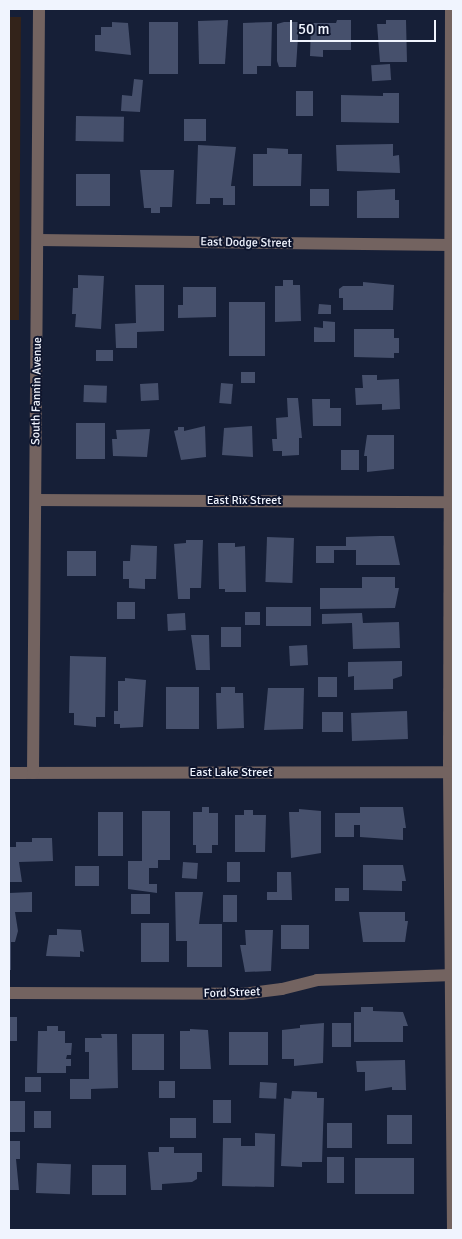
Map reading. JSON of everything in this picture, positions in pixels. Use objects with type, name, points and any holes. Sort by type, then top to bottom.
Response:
[{"type":"street","name":"South Fannin Avenue","points":[[33,773],[39,240],[39,9]]},
{"type":"street","points":[[452,9],[453,462],[451,772],[453,1230]]},
{"type":"street","name":"East Dodge Street","points":[[39,240],[452,245]]},
{"type":"street","name":"East Rix Street","points":[[36,500],[452,502]]},
{"type":"street","name":"East Lake Street","points":[[9,773],[451,772]]},
{"type":"street","name":"Ford Street","points":[[9,994],[242,994],[341,978],[453,976]]},
{"type":"shaded area","points":[[9,17],[21,17],[19,320],[9,320]]},
{"type":"building","points":[[228,20],[225,64],[199,64],[198,21]]},
{"type":"building","points":[[337,20],[351,20],[351,50],[323,50],[323,57],[310,56],[311,23],[336,23]]},
{"type":"building","points":[[386,20],[406,20],[407,62],[380,62],[377,24],[386,24]]},
{"type":"building","points":[[112,22],[128,23],[131,55],[95,51],[95,35],[101,35],[101,27],[112,27]]},
{"type":"building","points":[[149,22],[178,22],[178,74],[149,74]]},
{"type":"building","points":[[272,22],[271,66],[257,66],[257,74],[243,74],[243,23]]},
{"type":"building","points":[[299,22],[296,67],[279,67],[277,61],[277,24]]},
{"type":"building","points":[[390,64],[391,80],[372,81],[371,65]]},
{"type":"building","points":[[134,79],[143,80],[140,112],[121,111],[122,95],[132,96]]},
{"type":"building","points":[[296,91],[313,91],[313,116],[296,116]]},
{"type":"building","points":[[383,93],[399,93],[399,123],[341,122],[341,95],[383,96]]},
{"type":"building","points":[[76,116],[124,117],[124,142],[76,141]]},
{"type":"building","points":[[184,119],[206,119],[206,141],[184,141]]},
{"type":"building","points":[[393,144],[393,156],[399,155],[400,173],[337,171],[336,145]]},
{"type":"building","points":[[198,145],[236,147],[231,186],[235,186],[235,205],[223,205],[223,198],[210,198],[210,204],[196,204]]},
{"type":"building","points":[[267,148],[288,149],[288,154],[302,154],[301,186],[253,186],[253,154],[267,154]]},
{"type":"building","points":[[140,170],[174,170],[172,207],[160,207],[160,213],[151,213],[151,208],[144,208]]},
{"type":"building","points":[[76,174],[110,174],[110,206],[76,206]]},
{"type":"building","points":[[310,189],[329,189],[329,206],[310,206]]},
{"type":"building","points":[[395,189],[395,200],[399,200],[399,218],[357,218],[357,191]]},
{"type":"building","points":[[78,275],[104,276],[101,329],[75,327],[76,314],[72,314],[73,288],[78,288]]},
{"type":"building","points":[[283,280],[293,280],[293,285],[300,285],[301,321],[275,322],[275,286],[283,286]]},
{"type":"building","points":[[363,282],[394,285],[393,310],[343,310],[343,298],[339,298],[339,289],[343,286],[363,286]]},
{"type":"building","points":[[135,285],[164,285],[164,331],[137,332],[137,348],[116,348],[115,324],[136,323]]},
{"type":"building","points":[[183,287],[216,287],[216,317],[178,318],[178,305],[183,305]]},
{"type":"building","points":[[229,302],[265,302],[265,356],[229,356]]},
{"type":"building","points":[[319,304],[331,305],[331,314],[318,314]]},
{"type":"building","points":[[323,321],[335,322],[335,342],[314,342],[314,327],[323,328]]},
{"type":"building","points":[[354,329],[394,329],[394,338],[399,338],[399,353],[394,353],[394,358],[354,357]]},
{"type":"building","points":[[96,350],[113,350],[113,361],[96,361]]},
{"type":"building","points":[[241,372],[255,372],[255,383],[241,383]]},
{"type":"building","points":[[362,375],[377,375],[377,380],[399,379],[400,409],[382,410],[382,404],[356,405],[355,388],[363,388]]},
{"type":"building","points":[[158,383],[159,400],[141,401],[140,384]]},
{"type":"building","points":[[221,383],[233,384],[231,404],[219,403]]},
{"type":"building","points":[[84,385],[107,386],[106,403],[83,402]]},
{"type":"building","points":[[287,398],[298,398],[302,438],[299,438],[299,455],[282,456],[282,451],[273,451],[272,439],[277,439],[276,418],[288,417]]},
{"type":"building","points":[[312,399],[330,399],[330,408],[341,408],[341,426],[313,426]]},
{"type":"building","points":[[76,423],[105,423],[105,459],[76,459]]},
{"type":"building","points":[[205,426],[206,457],[181,460],[174,431],[178,430],[178,427],[184,427],[184,431]]},
{"type":"building","points":[[252,426],[253,457],[222,455],[224,428]]},
{"type":"building","points":[[150,429],[147,457],[113,456],[112,439],[117,439],[116,430]]},
{"type":"building","points":[[367,435],[394,435],[394,469],[367,472],[367,456],[364,456]]},
{"type":"building","points":[[341,450],[359,450],[359,470],[341,470]]},
{"type":"building","points":[[394,536],[400,565],[356,565],[356,550],[334,550],[334,563],[316,563],[316,546],[346,546],[346,537]]},
{"type":"building","points":[[267,537],[294,538],[292,583],[265,582]]},
{"type":"building","points":[[186,540],[203,540],[201,588],[190,588],[190,599],[178,599],[174,544],[186,543]]},
{"type":"building","points":[[218,543],[235,543],[235,547],[245,546],[246,592],[225,592],[225,589],[219,589]]},
{"type":"building","points":[[131,545],[157,546],[156,579],[145,579],[145,589],[129,588],[129,579],[123,579],[123,561],[130,561]]},
{"type":"building","points":[[67,551],[96,551],[96,576],[67,576]]},
{"type":"building","points":[[362,577],[395,577],[395,588],[399,588],[395,608],[320,609],[320,588],[362,588]]},
{"type":"building","points":[[117,602],[135,602],[135,619],[117,619]]},
{"type":"building","points":[[266,607],[311,607],[311,626],[266,626]]},
{"type":"building","points":[[245,612],[260,612],[260,625],[245,625]]},
{"type":"building","points":[[185,613],[186,630],[168,631],[167,614]]},
{"type":"building","points":[[362,613],[363,623],[399,622],[400,648],[353,649],[352,623],[322,624],[322,614]]},
{"type":"building","points":[[221,627],[241,627],[241,647],[221,647]]},
{"type":"building","points":[[191,635],[209,635],[210,670],[196,670]]},
{"type":"building","points":[[307,645],[308,665],[290,666],[289,646]]},
{"type":"building","points":[[70,656],[106,657],[105,717],[96,717],[96,727],[74,725],[74,713],[69,713]]},
{"type":"building","points":[[402,661],[402,676],[393,679],[393,689],[354,690],[354,676],[348,677],[348,662]]},
{"type":"building","points":[[318,677],[337,677],[337,697],[318,697]]},
{"type":"building","points":[[125,678],[146,680],[143,727],[120,728],[120,724],[114,724],[114,711],[118,711],[118,681],[125,681]]},
{"type":"building","points":[[166,687],[199,687],[199,729],[166,729]]},
{"type":"building","points":[[221,687],[235,687],[235,693],[243,693],[244,728],[217,729],[216,693],[221,693]]},
{"type":"building","points":[[268,688],[304,688],[303,729],[264,730]]},
{"type":"building","points":[[407,711],[408,739],[352,741],[351,713]]},
{"type":"building","points":[[322,712],[343,712],[343,732],[322,732]]},
{"type":"building","points":[[202,807],[209,807],[209,813],[218,813],[218,845],[212,845],[212,853],[196,853],[196,845],[193,845],[193,812],[202,812]]},
{"type":"building","points":[[360,807],[403,807],[406,828],[403,828],[403,840],[360,837],[360,825],[354,825],[354,837],[335,837],[335,813],[360,813]]},
{"type":"building","points":[[299,809],[321,811],[321,853],[291,858],[289,812],[299,812]]},
{"type":"building","points":[[244,810],[253,810],[253,815],[266,815],[265,852],[235,852],[235,815],[244,815]]},
{"type":"building","points":[[142,811],[170,811],[170,860],[158,860],[158,868],[149,868],[149,884],[157,884],[157,893],[128,889],[128,861],[142,861]]},
{"type":"building","points":[[98,812],[123,812],[123,856],[98,856]]},
{"type":"building","points":[[32,838],[52,838],[53,861],[19,862],[22,882],[9,882],[9,847],[16,847],[16,842],[32,842]]},
{"type":"building","points":[[183,862],[198,863],[197,879],[182,878]]},
{"type":"building","points":[[227,862],[240,862],[240,882],[227,882]]},
{"type":"building","points":[[363,865],[403,865],[406,881],[402,881],[402,891],[363,890]]},
{"type":"building","points":[[75,866],[99,866],[99,886],[75,886]]},
{"type":"building","points":[[277,872],[291,872],[292,900],[267,900],[267,892],[277,892]]},
{"type":"building","points":[[335,888],[349,888],[349,901],[335,901]]},
{"type":"building","points":[[32,892],[32,912],[15,912],[18,931],[15,942],[11,942],[11,970],[9,970],[9,893]]},
{"type":"building","points":[[175,892],[203,892],[199,924],[222,924],[222,967],[187,967],[187,941],[176,941]]},
{"type":"building","points":[[131,894],[150,894],[150,914],[131,914]]},
{"type":"building","points":[[223,895],[237,895],[237,922],[223,922]]},
{"type":"building","points":[[359,912],[405,912],[405,921],[408,921],[405,942],[363,942]]},
{"type":"building","points":[[141,923],[169,923],[169,962],[141,962]]},
{"type":"building","points":[[281,925],[309,925],[309,949],[281,949]]},
{"type":"building","points":[[57,929],[81,930],[84,952],[80,951],[80,957],[46,956],[49,935],[57,935]]},
{"type":"building","points":[[245,930],[273,930],[271,971],[245,972],[240,945],[246,945]]},
{"type":"building","points":[[361,1007],[373,1007],[373,1011],[403,1012],[408,1026],[403,1026],[403,1042],[354,1042],[354,1012],[361,1012]]},
{"type":"building","points":[[9,1017],[17,1017],[17,1041],[9,1041]]},
{"type":"building","points":[[324,1023],[323,1063],[294,1066],[294,1059],[282,1059],[282,1030],[300,1028],[300,1025]]},
{"type":"building","points":[[332,1023],[351,1023],[351,1047],[332,1047]]},
{"type":"building","points":[[47,1026],[58,1026],[58,1031],[65,1031],[65,1043],[72,1043],[71,1055],[67,1055],[66,1059],[71,1059],[71,1066],[66,1066],[66,1073],[37,1073],[38,1031],[47,1031]]},
{"type":"building","points":[[190,1029],[208,1030],[211,1069],[180,1069],[180,1031],[190,1031]]},
{"type":"building","points":[[229,1032],[268,1032],[268,1065],[229,1065]]},
{"type":"building","points":[[101,1034],[117,1034],[118,1088],[91,1089],[91,1099],[70,1099],[70,1079],[89,1079],[89,1052],[85,1052],[85,1038],[102,1038]]},
{"type":"building","points":[[132,1034],[164,1034],[164,1070],[132,1070]]},
{"type":"building","points":[[405,1060],[406,1090],[392,1090],[392,1087],[365,1091],[365,1072],[357,1072],[356,1061]]},
{"type":"building","points":[[25,1077],[41,1077],[41,1092],[25,1092]]},
{"type":"building","points":[[159,1081],[175,1081],[175,1098],[159,1098]]},
{"type":"building","points":[[260,1082],[277,1083],[276,1099],[259,1098]]},
{"type":"building","points":[[292,1091],[317,1092],[317,1098],[324,1098],[322,1162],[302,1162],[302,1167],[281,1166],[284,1098],[291,1099]]},
{"type":"building","points":[[213,1100],[231,1100],[231,1123],[213,1123]]},
{"type":"building","points":[[9,1101],[25,1101],[25,1132],[9,1132]]},
{"type":"building","points":[[34,1111],[51,1111],[51,1128],[34,1128]]},
{"type":"building","points":[[387,1115],[412,1115],[412,1144],[387,1144]]},
{"type":"building","points":[[170,1118],[196,1118],[196,1138],[170,1138]]},
{"type":"building","points":[[327,1123],[352,1123],[352,1148],[327,1148]]},
{"type":"building","points":[[255,1133],[275,1134],[274,1187],[222,1186],[223,1138],[241,1138],[241,1146],[255,1146]]},
{"type":"building","points":[[9,1141],[20,1141],[20,1159],[16,1159],[19,1190],[9,1190]]},
{"type":"building","points":[[159,1147],[174,1147],[174,1153],[202,1153],[202,1172],[197,1172],[197,1179],[192,1182],[162,1184],[162,1190],[151,1190],[148,1152],[159,1152]]},
{"type":"building","points":[[327,1157],[344,1157],[344,1183],[327,1183]]},
{"type":"building","points":[[355,1158],[414,1158],[414,1194],[355,1194]]},
{"type":"building","points":[[37,1163],[71,1164],[70,1194],[36,1193]]},
{"type":"building","points":[[92,1165],[126,1165],[126,1195],[92,1195]]}]
